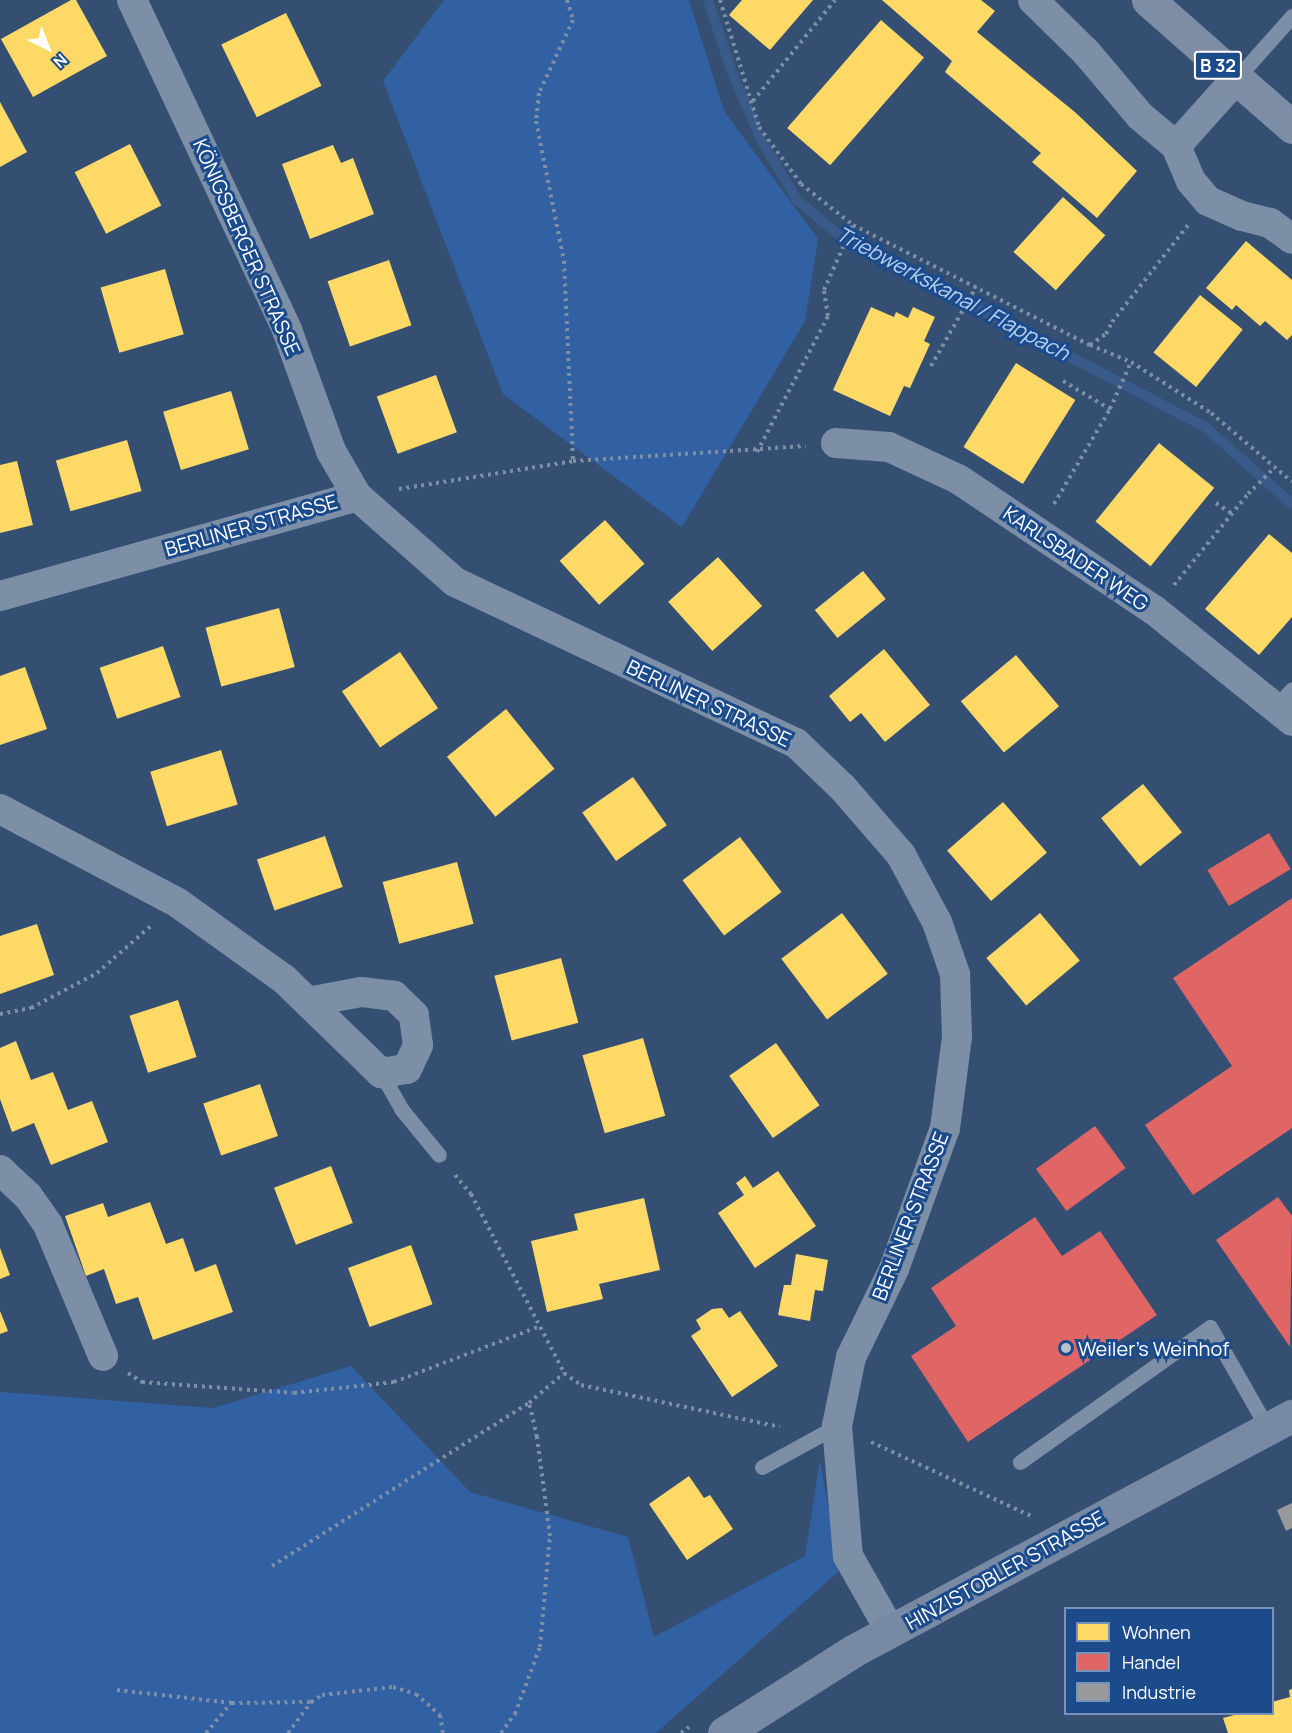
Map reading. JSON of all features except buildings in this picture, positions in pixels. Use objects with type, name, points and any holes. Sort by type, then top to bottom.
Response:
[{"type":"main road","name":"B 32","points":[[1148,0],[1235,80],[1292,127]]},
{"type":"street","name":"KÖNIGSBERGER STRASSE","points":[[132,0],[287,330],[331,451],[357,496]]},
{"type":"street","points":[[1033,0],[1086,52],[1140,116],[1176,146],[1191,181],[1208,201],[1242,216],[1270,223],[1292,239]]},
{"type":"street","points":[[1176,146],[1235,80]]},
{"type":"street","name":"KARLSBADER WEG","points":[[836,443],[889,447],[958,478],[1154,610],[1286,707]]},
{"type":"street","name":"BERLINER STRASSE","points":[[0,596],[357,496],[456,582],[796,743],[843,788],[901,855],[937,922],[955,974],[957,1037],[945,1128],[894,1269],[851,1357],[837,1426],[848,1556],[891,1632]]},
{"type":"street","points":[[0,809],[178,903],[285,980],[381,1073],[407,1070],[418,1045],[414,1015],[394,996],[361,992],[308,1002]]},
{"type":"street","points":[[0,1170],[28,1196],[48,1225],[103,1356]]},
{"type":"street","name":"HINZISTOBLER STRASSE","points":[[724,1733],[813,1674],[1069,1534],[1280,1423]]},
{"type":"lane","points":[[1235,80],[1292,16]]},
{"type":"lane","points":[[381,1073],[402,1110],[439,1155]]},
{"type":"lane","points":[[1020,1462],[1210,1327],[1280,1423]]},
{"type":"lane","points":[[762,1467],[837,1426]]},
{"type":"path","points":[[567,0],[573,20],[539,93],[536,121],[564,261],[573,461]]},
{"type":"path","points":[[720,0],[759,127],[801,184],[853,225],[1090,345],[1131,362],[1211,413],[1292,482]]},
{"type":"path","points":[[753,102],[835,0]]},
{"type":"path","points":[[1090,345],[1106,334],[1112,322],[1190,222]]},
{"type":"path","points":[[757,452],[828,316],[825,290],[833,265],[853,225]]},
{"type":"path","points":[[931,366],[976,287]]},
{"type":"path","points":[[1037,533],[1110,409],[1131,362]]},
{"type":"path","points":[[1063,381],[1110,409]]},
{"type":"path","points":[[357,496],[573,461],[689,451],[757,452],[836,443]]},
{"type":"path","points":[[1154,610],[1231,513],[1275,467]]},
{"type":"path","points":[[1216,503],[1231,513]]},
{"type":"path","points":[[0,1014],[31,1008],[97,973],[178,903]]},
{"type":"path","points":[[439,1155],[471,1194],[538,1327],[564,1373],[591,1388],[666,1406],[766,1423]]},
{"type":"path","points":[[103,1356],[142,1382],[294,1393],[394,1383],[538,1327]]},
{"type":"path","points":[[272,1566],[529,1403],[564,1373]]},
{"type":"path","points":[[501,1733],[515,1714],[540,1647],[550,1536],[529,1403]]},
{"type":"path","points":[[837,1426],[1069,1534]]},
{"type":"path","points":[[117,1690],[232,1703],[310,1702],[358,1688],[393,1687],[417,1694],[440,1715],[443,1733]]},
{"type":"path","points":[[288,1733],[310,1702]]},
{"type":"path","points":[[206,1733],[232,1703]]},
{"type":"shaded area","points":[[444,0],[689,0],[724,111],[818,239],[805,321],[682,527],[503,394],[383,81]]},
{"type":"shaded area","points":[[351,1366],[470,1492],[628,1537],[654,1637],[805,1556],[820,1460],[839,1571],[656,1733],[0,1733],[0,1392],[213,1408]]},
{"type":"waterway","name":"Triebwerkskanal / Flappach","points":[[708,0],[732,72],[761,140],[797,200],[844,239],[1205,427],[1292,504]]},
{"type":"place","name":"Weiler's Weinhof","points":[[1066,1348]]}]
